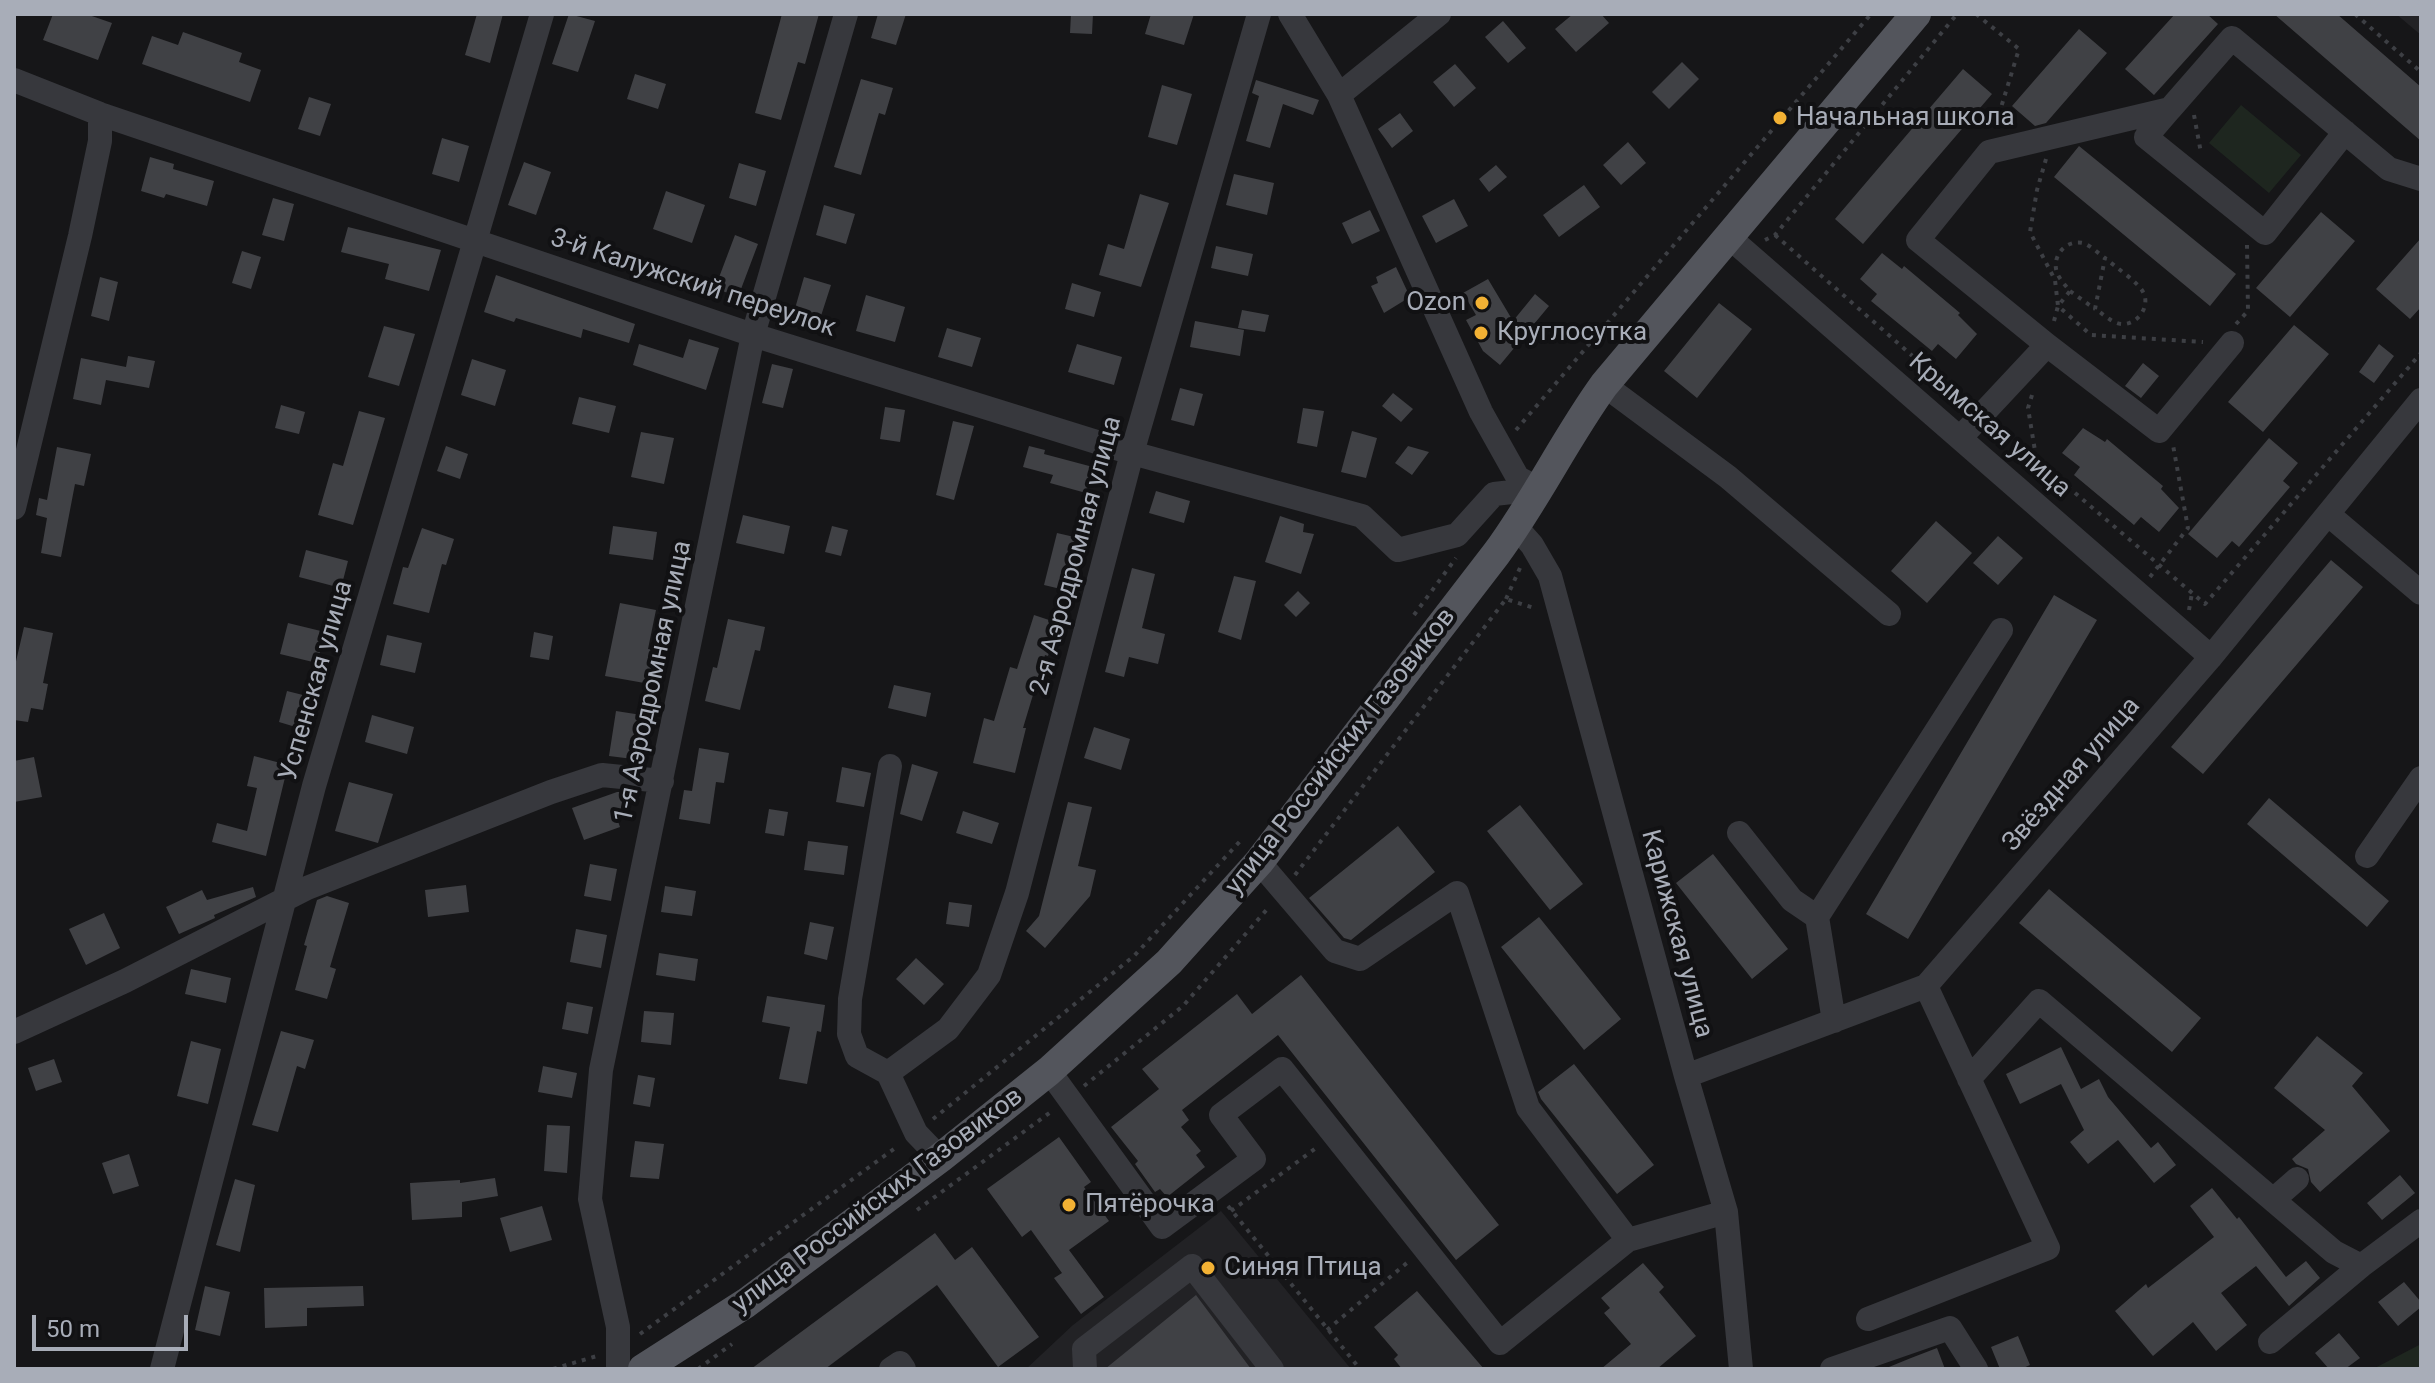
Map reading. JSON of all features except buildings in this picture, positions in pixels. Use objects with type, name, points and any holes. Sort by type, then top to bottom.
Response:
[{"type":"main road","name":"улица Российских Газовиков","points":[[643,1369],[746,1303],[940,1158],[1049,1071],[1169,962],[1259,862],[1524,536],[1539,489],[1581,416],[1604,385],[1737,245],[1916,14]]},
{"type":"street","name":"Успенская улица","points":[[162,1369],[314,786],[542,14]]},
{"type":"street","name":"1-я Аэродромная улица","points":[[618,1360],[618,1327],[590,1199],[601,1070],[753,335],[846,14]]},
{"type":"street","name":"2-я Аэродромная улица","points":[[888,1073],[948,1029],[989,975],[1017,893],[1132,453],[1259,14]]},
{"type":"street","points":[[1290,14],[1339,95],[1481,412],[1518,478],[1539,489]]},
{"type":"street","points":[[1339,95],[1439,14]]},
{"type":"street","points":[[2345,132],[2265,233],[2146,137],[2232,38],[2345,132],[2389,169],[2421,179]]},
{"type":"street","name":"3-й Калужский переулок","points":[[14,80],[100,114],[753,335],[1132,453],[1362,516],[1398,550],[1457,535],[1494,494],[1539,489]]},
{"type":"street","points":[[2170,109],[1989,152],[1918,240],[2159,431],[2230,338]]},
{"type":"street","points":[[14,508],[83,222],[100,141],[100,114]]},
{"type":"street","name":"Крымская улица","points":[[1737,245],[2211,657]]},
{"type":"street","points":[[1960,438],[2047,345]]},
{"type":"street","points":[[1604,385],[1728,477],[1889,614]]},
{"type":"street","name":"Звёздная улица","points":[[1686,1076],[1926,986],[2211,657],[2421,400]]},
{"type":"street","points":[[2329,515],[2421,593]]},
{"type":"street","name":"Карижская улица","points":[[1524,536],[1550,576],[1726,1212],[1741,1369]]},
{"type":"street","points":[[1834,1021],[1817,917],[2001,630]]},
{"type":"street","points":[[890,766],[850,999],[849,1034],[857,1056],[888,1073],[916,1133],[940,1158]]},
{"type":"street","points":[[14,1032],[125,981],[286,898],[551,792],[602,775],[662,781]]},
{"type":"street","points":[[2367,856],[2421,778]]},
{"type":"street","points":[[1739,833],[1792,900],[1817,917]]},
{"type":"street","points":[[1259,862],[1335,951],[1360,959],[1457,893],[1528,1108],[1628,1240]]},
{"type":"street","points":[[1868,1319],[2048,1248],[1926,986]]},
{"type":"street","points":[[1969,1079],[2039,1001],[2334,1252],[2361,1266]]},
{"type":"street","points":[[1049,1071],[1162,1227],[1254,1159],[1221,1115],[1282,1069],[1500,1343],[1628,1240],[1726,1212]]},
{"type":"street","points":[[2273,1200],[2297,1179]]},
{"type":"street","points":[[2270,1342],[2361,1266],[2421,1221]]},
{"type":"street","points":[[1085,1369],[1084,1349],[1192,1266],[1272,1369]]},
{"type":"street","points":[[1832,1369],[1950,1328],[1976,1369]]},
{"type":"street","points":[[891,1369],[900,1363],[904,1369]]},
{"type":"path","points":[[1501,449],[1871,14]]},
{"type":"path","points":[[1737,245],[1775,235],[1957,14]]},
{"type":"path","points":[[1976,14],[2019,49],[1992,135],[2007,148]]},
{"type":"path","points":[[2355,14],[2421,72]]},
{"type":"path","points":[[2189,87],[2208,187]]},
{"type":"path","points":[[2053,136],[2037,190],[2030,232],[2055,280],[2058,306],[2091,335],[2204,342]]},
{"type":"path","points":[[2230,338],[2248,311],[2247,218]]},
{"type":"path","points":[[1775,235],[1960,399],[1983,414],[2205,604],[2421,353]]},
{"type":"path","points":[[2084,243],[2105,258],[2143,291],[2146,302],[2141,316],[2129,323],[2118,324],[2095,309],[2070,291],[2057,273],[2056,260],[2061,249],[2071,244],[2084,243]]},
{"type":"path","points":[[2095,309],[2105,258]]},
{"type":"path","points":[[2058,306],[2070,291]]},
{"type":"path","points":[[2138,593],[2188,528],[2168,419]]},
{"type":"path","points":[[916,1211],[1069,1099],[1183,1006],[1283,891],[1506,599],[1524,536]]},
{"type":"path","points":[[1411,619],[1459,555]]},
{"type":"path","points":[[1506,599],[1534,608],[1538,623]]},
{"type":"path","points":[[553,1369],[618,1360],[916,1133],[1134,956],[1248,833]]},
{"type":"path","points":[[1231,1211],[1334,1134]]},
{"type":"path","points":[[1214,1189],[1360,1369]]},
{"type":"path","points":[[1327,1330],[1424,1248]]},
{"type":"path","points":[[698,1369],[737,1341]]},
{"type":"shaded area","points":[[2396,14],[2421,14],[2421,35]]},
{"type":"shaded area","points":[[2241,105],[2301,155],[2269,193],[2209,143]]},
{"type":"shaded area","name":"Синяя Птица","points":[[1221,1211],[1351,1369],[1026,1369],[1073,1325]]},
{"type":"shaded area","points":[[2421,1344],[2421,1369],[2373,1369]]},
{"type":"place","name":"Начальная школа","points":[[1780,118]]},
{"type":"place","name":"Ozon","points":[[1482,303]]},
{"type":"place","name":"Круглосутка","points":[[1481,333]]},
{"type":"place","name":"Пятёрочка","points":[[1069,1205]]},
{"type":"place","name":"Синяя Птица","points":[[1208,1268]]}]
